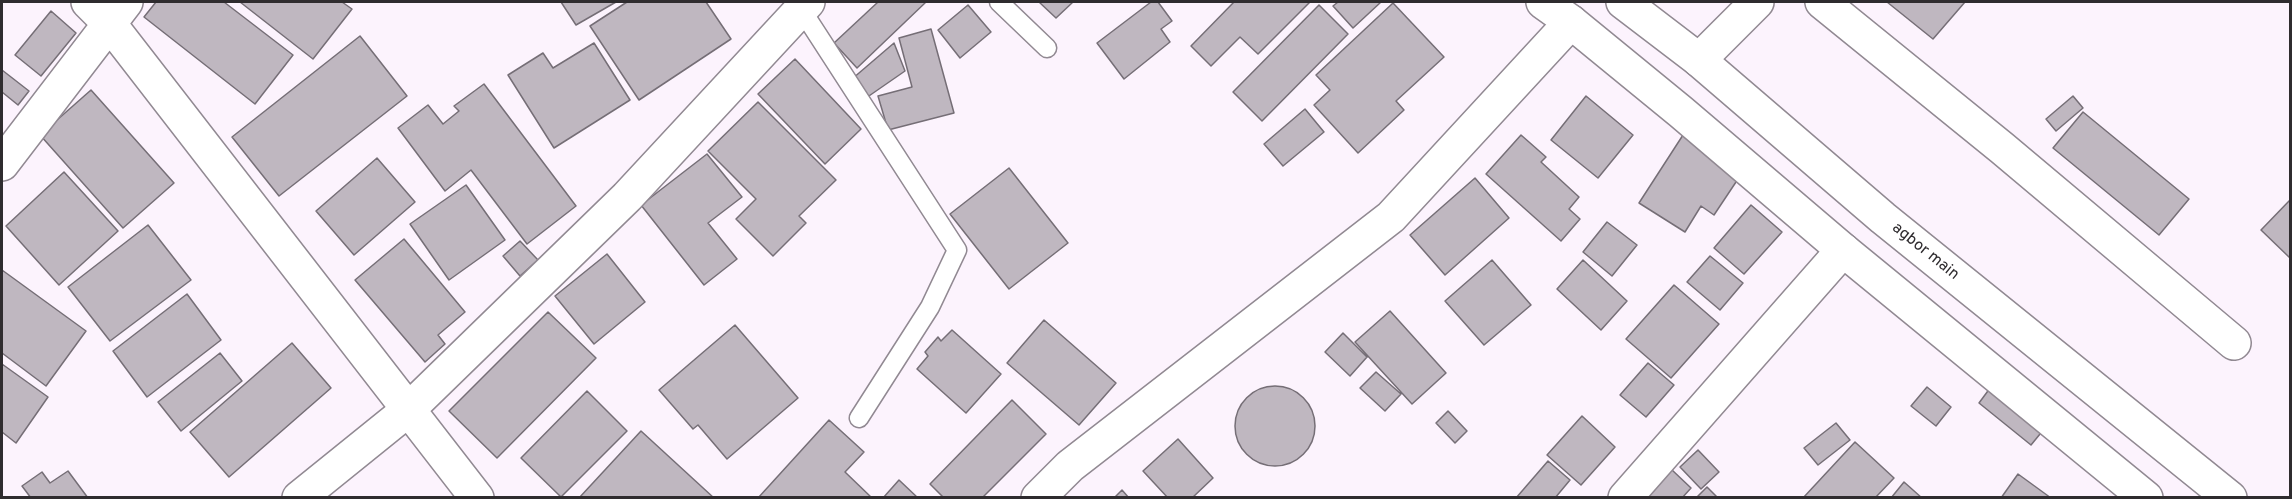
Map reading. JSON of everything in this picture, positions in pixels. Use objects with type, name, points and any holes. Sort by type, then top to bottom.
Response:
[{"type":"street","points":[[1543,2],[1571,22],[1843,250],[2146,498]]},
{"type":"street","name":"agbor main","points":[[1623,2],[1699,60],[1883,218],[2230,498]]},
{"type":"street","points":[[1699,60],[1757,2]]},
{"type":"street","points":[[1822,2],[2002,148],[2234,343]]},
{"type":"street","points":[[298,498],[408,410],[627,197],[801,4]]},
{"type":"street","points":[[2,164],[108,9],[408,410],[477,498]]},
{"type":"street","points":[[1038,498],[1070,466],[1391,217],[1571,22]]},
{"type":"street","points":[[1625,498],[1843,250]]},
{"type":"lane","points":[[999,2],[1047,48]]},
{"type":"lane","points":[[801,4],[957,250],[930,307],[859,418]]},
{"type":"building","points":[[156,2],[224,2],[293,55],[255,104],[144,17]]},
{"type":"building","points":[[240,2],[342,2],[352,9],[313,59]]},
{"type":"building","points":[[561,2],[616,2],[576,25]]},
{"type":"building","points":[[627,2],[706,2],[731,39],[639,100],[590,26]]},
{"type":"building","points":[[878,2],[926,2],[857,68],[834,43]]},
{"type":"building","points":[[1039,2],[1073,2],[1056,18]]},
{"type":"building","points":[[1151,2],[1158,2],[1172,21],[1161,29],[1170,42],[1124,79],[1097,43]]},
{"type":"building","points":[[1234,2],[1310,2],[1258,54],[1240,37],[1211,66],[1191,46]]},
{"type":"building","points":[[1338,2],[1381,2],[1353,28],[1333,6]]},
{"type":"building","points":[[1887,2],[1965,2],[1933,39]]},
{"type":"building","points":[[1393,3],[1444,57],[1396,101],[1404,110],[1358,153],[1314,105],[1330,90],[1316,75]]},
{"type":"building","points":[[968,5],[991,32],[960,58],[938,30]]},
{"type":"building","points":[[1319,5],[1348,34],[1262,121],[1233,92]]},
{"type":"building","points":[[51,11],[76,33],[41,76],[15,55]]},
{"type":"building","points":[[931,29],[954,113],[888,130],[878,96],[912,87],[899,38]]},
{"type":"building","points":[[360,36],[407,96],[279,196],[232,137]]},
{"type":"building","points":[[594,43],[630,100],[554,148],[508,75],[543,53],[553,68]]},
{"type":"building","points":[[894,43],[905,71],[866,98],[852,79]]},
{"type":"building","points":[[795,59],[861,129],[825,164],[758,94]]},
{"type":"building","points":[[2,70],[29,91],[18,105],[2,92]]},
{"type":"building","points":[[484,84],[576,206],[527,244],[471,170],[445,191],[398,128],[428,105],[443,124],[459,111],[454,106]]},
{"type":"building","points":[[91,90],[174,183],[123,228],[40,135]]},
{"type":"building","points":[[1586,96],[1633,135],[1598,178],[1551,140]]},
{"type":"building","points":[[2073,96],[2083,108],[2056,131],[2046,119]]},
{"type":"building","points":[[758,102],[836,180],[799,216],[806,223],[773,256],[736,219],[756,199],[708,151]]},
{"type":"building","points":[[1305,109],[1324,132],[1283,166],[1264,144]]},
{"type":"building","points":[[2083,112],[2189,199],[2159,235],[2053,148]]},
{"type":"building","points":[[1521,135],[1546,157],[1541,162],[1579,197],[1569,209],[1580,219],[1561,241],[1486,174]]},
{"type":"building","points":[[1683,135],[1742,173],[1714,215],[1701,206],[1685,232],[1639,203]]},
{"type":"building","points":[[707,154],[742,197],[708,223],[737,259],[704,285],[641,205]]},
{"type":"building","points":[[377,158],[415,202],[354,255],[316,211]]},
{"type":"building","points":[[1009,168],[1068,243],[1009,289],[950,214]]},
{"type":"building","points":[[64,172],[118,231],[59,285],[6,226]]},
{"type":"building","points":[[1475,178],[1509,218],[1445,275],[1410,235]]},
{"type":"building","points":[[466,185],[505,240],[449,280],[410,224]]},
{"type":"building","points":[[2290,200],[2290,258],[2261,230]]},
{"type":"building","points":[[1751,205],[1782,232],[1744,274],[1714,248]]},
{"type":"building","points":[[1607,222],[1637,245],[1612,276],[1583,252]]},
{"type":"building","points":[[148,225],[191,280],[110,341],[68,287]]},
{"type":"building","points":[[404,239],[465,312],[438,335],[445,344],[425,362],[355,280]]},
{"type":"building","points":[[520,241],[538,260],[520,276],[503,256]]},
{"type":"building","points":[[607,254],[645,302],[594,344],[555,296]]},
{"type":"building","points":[[1710,256],[1743,283],[1720,310],[1687,282]]},
{"type":"building","points":[[1492,260],[1531,305],[1484,345],[1445,301]]},
{"type":"building","points":[[1583,260],[1627,301],[1601,330],[1557,289]]},
{"type":"building","points":[[2,270],[86,331],[46,386],[2,353]]},
{"type":"building","points":[[1674,285],[1719,324],[1671,378],[1626,339]]},
{"type":"building","points":[[187,294],[221,340],[147,397],[113,351]]},
{"type":"building","points":[[1390,311],[1446,373],[1412,404],[1355,342]]},
{"type":"building","points":[[548,312],[596,358],[497,458],[449,411]]},
{"type":"building","points":[[1044,320],[1116,383],[1079,425],[1007,363]]},
{"type":"building","points":[[735,325],[798,398],[727,459],[698,425],[693,429],[659,390]]},
{"type":"building","points":[[952,330],[1001,374],[966,413],[917,369],[928,356],[925,352],[938,337],[941,341]]},
{"type":"building","points":[[1343,333],[1367,357],[1350,376],[1325,352]]},
{"type":"building","points":[[292,343],[331,388],[229,477],[190,432]]},
{"type":"building","points":[[220,353],[242,381],[181,431],[158,402]]},
{"type":"building","points":[[1648,363],[1674,385],[1646,417],[1620,395]]},
{"type":"building","points":[[2,364],[48,397],[16,443],[2,432]]},
{"type":"building","points":[[1376,372],[1401,394],[1385,411],[1360,388]]},
{"type":"building","points":[[1996,380],[2049,423],[2031,445],[1979,403]]},
{"type":"building","points":[[1275,386],[1290,389],[1303,398],[1312,411],[1315,426],[1312,441],[1303,454],[1290,463],[1275,466],[1260,463],[1247,454],[1238,441],[1235,426],[1238,411],[1247,398],[1260,389]]},
{"type":"building","points":[[1927,387],[1951,407],[1936,426],[1911,406]]},
{"type":"building","points":[[587,391],[627,431],[561,497],[521,458]]},
{"type":"building","points":[[1012,400],[1046,434],[982,498],[944,498],[930,484]]},
{"type":"building","points":[[1448,411],[1467,431],[1455,443],[1436,423]]},
{"type":"building","points":[[1582,416],[1615,447],[1581,485],[1547,455]]},
{"type":"building","points":[[829,420],[864,452],[845,472],[872,498],[758,498]]},
{"type":"building","points":[[1836,423],[1850,440],[1818,465],[1804,448]]},
{"type":"building","points":[[641,431],[714,498],[579,498]]},
{"type":"building","points":[[1178,439],[1213,478],[1192,498],[1168,498],[1143,471]]},
{"type":"building","points":[[1855,442],[1894,478],[1875,498],[1803,498]]},
{"type":"building","points":[[1698,450],[1719,472],[1701,489],[1680,467]]},
{"type":"building","points":[[1548,461],[1570,480],[1555,498],[1516,498]]},
{"type":"building","points":[[1671,469],[1691,488],[1682,498],[1645,498]]},
{"type":"building","points":[[68,471],[88,498],[31,498],[22,486],[42,472],[50,483]]},
{"type":"building","points":[[2018,474],[2051,498],[2001,498]]},
{"type":"building","points":[[899,480],[918,498],[883,498]]},
{"type":"building","points":[[1904,482],[1922,498],[1891,498]]},
{"type":"building","points":[[1707,487],[1718,498],[1696,498]]},
{"type":"building","points":[[1122,490],[1129,498],[1114,498]]}]
